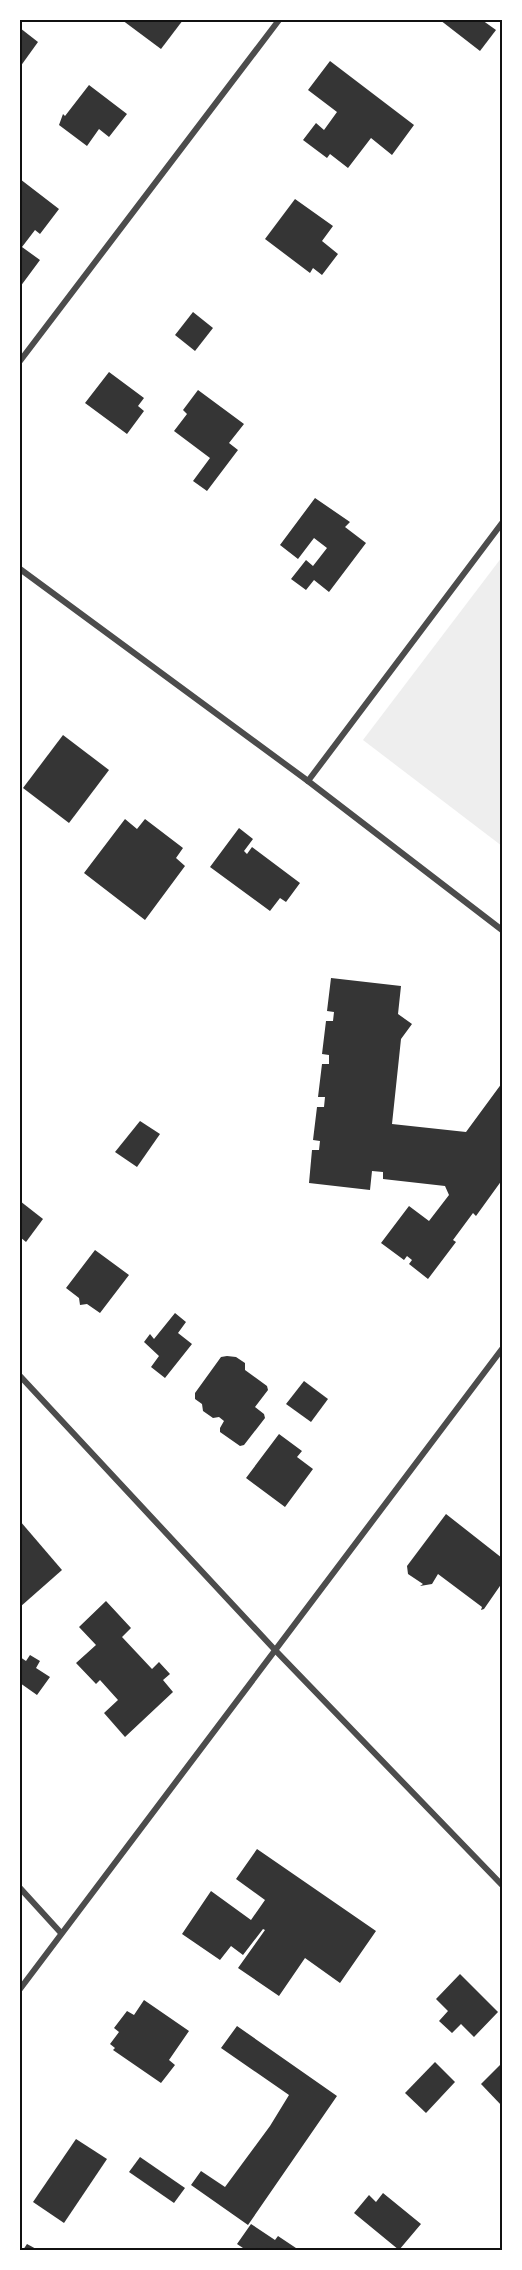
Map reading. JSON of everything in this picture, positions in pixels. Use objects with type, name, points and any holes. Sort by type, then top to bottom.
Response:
[{"type":"street","points":[[20,361],[279,20]]},
{"type":"street","points":[[308,781],[502,523]]},
{"type":"street","points":[[20,569],[308,781],[502,930]]},
{"type":"street","points":[[20,1989],[502,1349]]},
{"type":"street","points":[[20,1376],[275,1650],[502,1885]]},
{"type":"street","points":[[20,1888],[61,1933]]},
{"type":"shaded area","points":[[502,557],[502,846],[363,740]]},
{"type":"building","points":[[122,20],[183,20],[161,49]]},
{"type":"building","points":[[440,20],[482,20],[496,30],[480,51]]},
{"type":"building","points":[[20,28],[38,42],[20,67]]},
{"type":"building","points":[[330,61],[414,125],[392,155],[371,138],[348,168],[330,154],[327,158],[303,140],[316,123],[324,130],[337,112],[308,90]]},
{"type":"building","points":[[89,85],[127,114],[109,137],[99,129],[87,146],[59,125],[63,114],[65,116]]},
{"type":"building","points":[[20,179],[59,209],[40,234],[35,230],[22,247],[40,260],[20,287]]},
{"type":"building","points":[[295,199],[333,226],[322,241],[338,254],[322,275],[313,268],[310,273],[265,239]]},
{"type":"building","points":[[193,312],[213,328],[195,351],[175,335]]},
{"type":"building","points":[[109,372],[144,398],[138,406],[144,411],[127,434],[85,403]]},
{"type":"building","points":[[198,390],[244,424],[229,443],[238,450],[207,491],[193,481],[210,458],[174,431],[187,414],[183,410]]},
{"type":"building","points":[[315,498],[350,522],[345,527],[366,543],[329,592],[314,580],[306,590],[291,579],[306,560],[313,566],[327,548],[314,538],[298,559],[280,545]]},
{"type":"building","points":[[63,735],[109,770],[69,823],[23,788]]},
{"type":"building","points":[[125,819],[137,829],[145,819],[183,848],[176,858],[185,866],[145,920],[84,873]]},
{"type":"building","points":[[239,828],[253,839],[244,851],[247,854],[252,847],[300,883],[286,902],[280,898],[270,911],[210,867]]},
{"type":"building","points":[[331,978],[401,986],[398,1014],[412,1024],[401,1039],[392,1124],[466,1132],[502,1083],[502,1180],[476,1216],[473,1213],[453,1240],[456,1242],[428,1279],[409,1264],[412,1260],[407,1256],[404,1260],[381,1243],[409,1206],[429,1221],[449,1195],[445,1186],[383,1179],[383,1172],[372,1171],[370,1190],[309,1183],[312,1150],[319,1150],[320,1141],[313,1140],[317,1107],[324,1107],[325,1097],[318,1097],[322,1064],[329,1064],[329,1055],[322,1054],[326,1021],[333,1021],[334,1012],[327,1011]]},
{"type":"building","points":[[140,1121],[160,1134],[137,1167],[115,1152]]},
{"type":"building","points":[[20,1201],[43,1219],[26,1242],[20,1237]]},
{"type":"building","points":[[95,1250],[129,1275],[100,1313],[87,1304],[80,1305],[79,1298],[66,1288]]},
{"type":"building","points":[[175,1313],[186,1322],[178,1333],[192,1344],[165,1378],[151,1367],[159,1356],[144,1342],[150,1334],[154,1339]]},
{"type":"building","points":[[221,1357],[236,1357],[245,1363],[245,1370],[267,1386],[268,1390],[255,1407],[264,1414],[265,1418],[244,1445],[240,1446],[220,1432],[224,1421],[219,1417],[213,1418],[203,1411],[202,1404],[195,1399],[195,1393]]},
{"type":"building","points":[[304,1381],[328,1399],[311,1422],[286,1404]]},
{"type":"building","points":[[279,1434],[302,1451],[297,1457],[313,1469],[285,1507],[246,1478]]},
{"type":"building","points":[[446,1514],[502,1558],[502,1583],[484,1609],[481,1610],[482,1607],[438,1574],[432,1584],[420,1586],[423,1584],[408,1574],[407,1566]]},
{"type":"building","points":[[20,1521],[62,1570],[20,1607]]},
{"type":"building","points":[[106,1601],[131,1628],[122,1637],[152,1669],[159,1662],[170,1674],[163,1680],[173,1692],[125,1737],[104,1713],[118,1700],[100,1680],[96,1684],[76,1663],[96,1645],[79,1627]]},
{"type":"building","points":[[30,1655],[40,1661],[36,1668],[50,1677],[37,1695],[20,1683],[20,1657],[26,1661]]},
{"type":"building","points":[[257,1849],[376,1931],[340,1983],[305,1958],[279,1996],[238,1968],[265,1930],[263,1929],[243,1955],[231,1946],[220,1960],[182,1934],[211,1891],[251,1920],[265,1900],[236,1879]]},
{"type":"building","points":[[460,1974],[498,2012],[474,2037],[461,2024],[452,2033],[439,2021],[448,2011],[436,1999]]},
{"type":"building","points":[[144,2000],[189,2031],[169,2060],[175,2065],[161,2083],[113,2050],[115,2048],[110,2044],[119,2032],[114,2028],[127,2011],[134,2015]]},
{"type":"building","points":[[237,2026],[337,2096],[248,2225],[191,2185],[201,2171],[225,2187],[270,2126],[289,2095],[221,2048]]},
{"type":"building","points":[[435,2062],[455,2082],[426,2113],[405,2093]]},
{"type":"building","points":[[502,2063],[502,2106],[481,2084]]},
{"type":"building","points":[[76,2139],[107,2159],[64,2223],[33,2202]]},
{"type":"building","points":[[140,2157],[185,2188],[174,2203],[129,2172]]},
{"type":"building","points":[[383,2193],[421,2224],[399,2250],[354,2213],[369,2195],[376,2202]]},
{"type":"building","points":[[251,2224],[275,2240],[278,2236],[299,2250],[246,2250],[237,2244]]},
{"type":"building","points":[[27,2244],[38,2250],[23,2250]]}]
